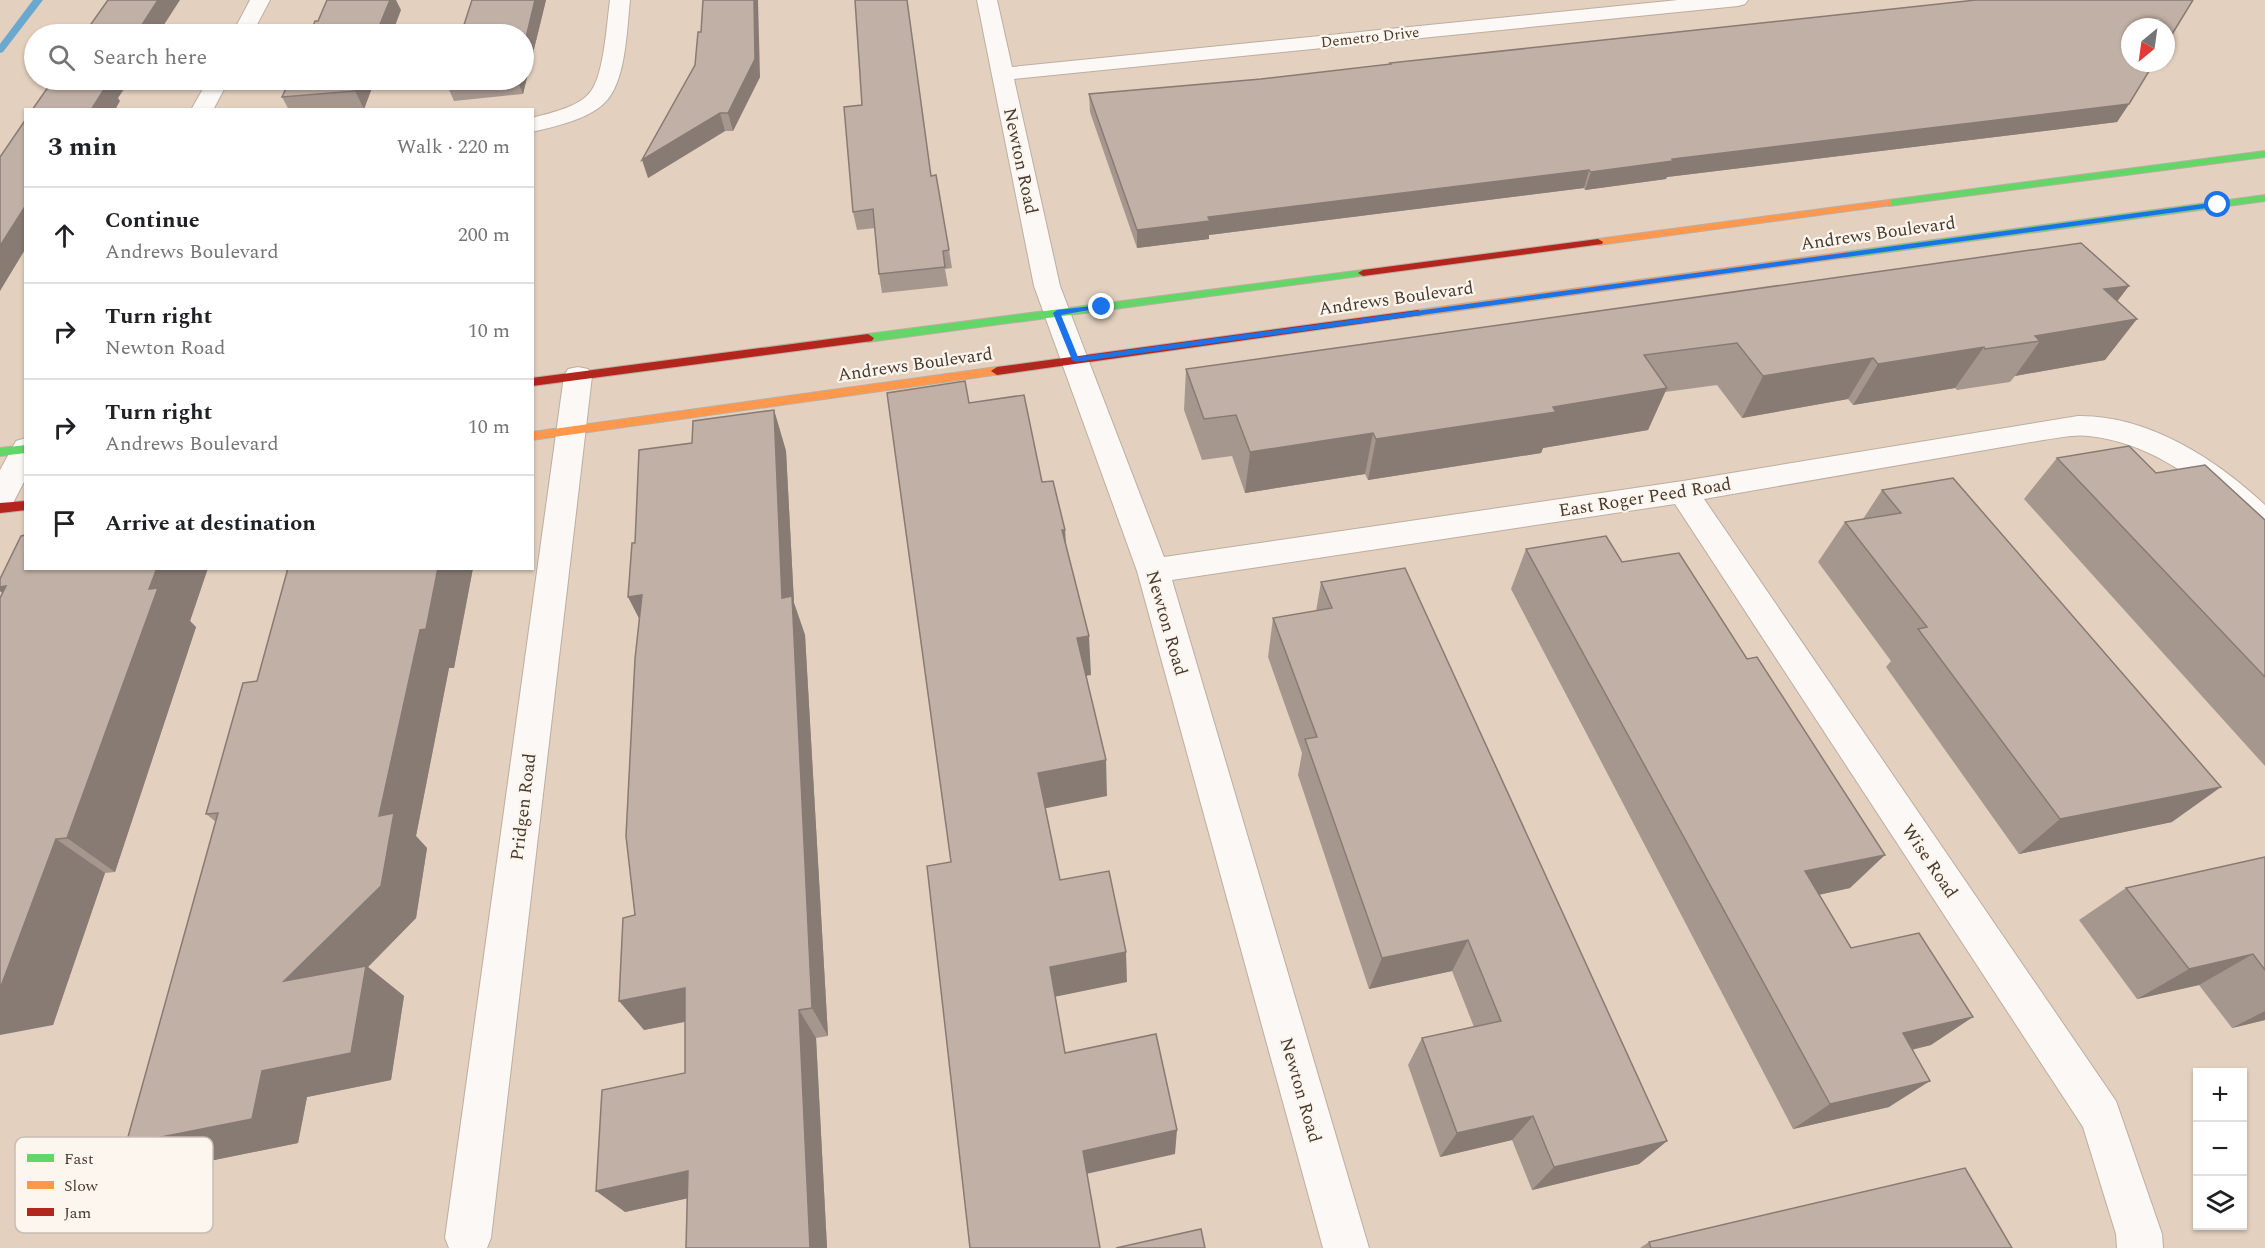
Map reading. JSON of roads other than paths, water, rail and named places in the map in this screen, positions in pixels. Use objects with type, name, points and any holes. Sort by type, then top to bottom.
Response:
[{"type":"street","points":[[247,24],[260,0]]},
{"type":"street","points":[[534,124],[566,116],[600,96],[609,74],[620,0]]},
{"type":"street","name":"Newton Road","points":[[987,0],[1047,286],[1153,571],[1347,1248]]},
{"type":"street","name":"Demetro Drive","points":[[1003,74],[1738,0]]},
{"type":"street","points":[[203,108],[213,90]]},
{"type":"street","name":"Andrews Boulevard","points":[[534,382],[2265,154]]},
{"type":"street","name":"Andrews Boulevard","points":[[534,436],[2265,198]]},
{"type":"street","name":"Pridgen Road","points":[[468,1238],[578,376]]},
{"type":"street","name":"East Roger Peed Road","points":[[1153,571],[1683,492],[2043,430],[2088,426],[2136,435],[2188,459],[2237,496],[2265,523]]},
{"type":"street","points":[[0,452],[24,448]]},
{"type":"street","points":[[0,499],[24,450]]},
{"type":"street","name":"Wise Road","points":[[1683,492],[2101,1116],[2139,1234],[2140,1248]]},
{"type":"street","points":[[0,508],[24,505]]},
{"type":"waterway","points":[[0,50],[38,0]]}]
